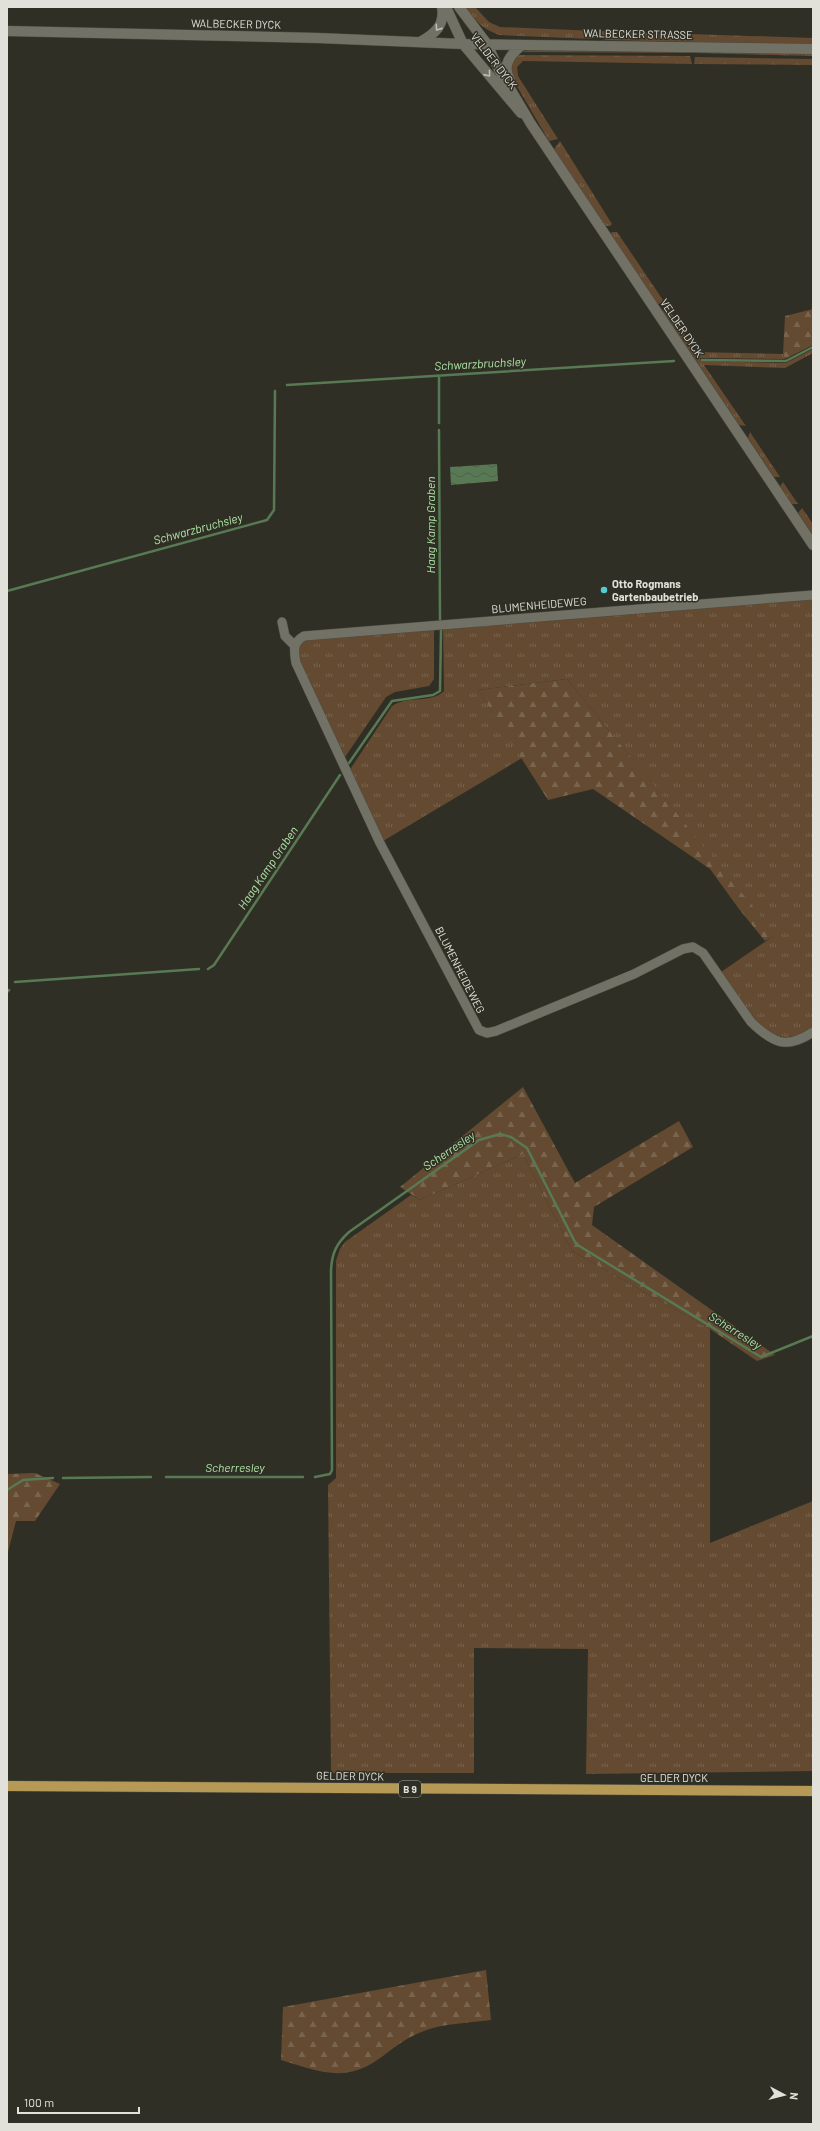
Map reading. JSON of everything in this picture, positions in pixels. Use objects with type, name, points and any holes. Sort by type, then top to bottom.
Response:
[{"type":"main road","points":[[420,42],[438,31],[443,15],[442,7]]},
{"type":"main road","name":"VELDER DYCK","points":[[446,7],[464,44],[530,124],[813,545]]},
{"type":"main road","name":"VELDER DYCK","points":[[459,7],[487,44],[499,70],[514,93],[530,124]]},
{"type":"main road","name":"WALBECKER DYCK","points":[[7,31],[464,44]]},
{"type":"main road","name":"WALBECKER STRASSE","points":[[464,44],[813,49]]},
{"type":"main road","points":[[514,93],[506,70],[509,58],[522,45]]},
{"type":"main road","name":"GELDER DYCK","points":[[7,1786],[813,1791]]},
{"type":"street","name":"BLUMENHEIDEWEG","points":[[813,595],[352,631],[304,636],[297,640],[294,645],[296,663],[380,843],[479,1030],[487,1033],[496,1031],[634,974],[683,949],[693,947],[703,953],[751,1022],[772,1039],[791,1044],[800,1041],[813,1032]]},
{"type":"street","name":"BLUMENHEIDEWEG","points":[[282,622],[285,636],[294,645]]},
{"type":"green space","points":[[465,7],[475,7],[489,22],[500,27],[597,31],[597,37],[592,39],[499,35],[479,24]]},
{"type":"green space","points":[[601,31],[813,38],[813,45],[605,40],[601,36]]},
{"type":"green space","points":[[529,50],[688,51],[690,53],[520,52]]},
{"type":"green space","points":[[699,51],[813,53],[813,56],[695,53]]},
{"type":"green space","points":[[516,55],[690,56],[692,64],[523,61],[517,67],[518,76],[558,139],[549,141],[511,76],[510,70]]},
{"type":"green space","points":[[695,57],[813,59],[813,65],[694,64]]},
{"type":"green space","points":[[560,141],[612,224],[610,226],[605,226],[554,149]]},
{"type":"green space","points":[[617,232],[665,303],[657,304],[610,233]]},
{"type":"green space","points":[[664,308],[668,308],[696,352],[783,354],[785,359],[700,358],[701,361],[786,363],[813,349],[813,353],[785,368],[704,365],[746,426],[739,425],[663,311]]},
{"type":"green space","points":[[813,309],[813,345],[785,359],[783,354],[785,316]]},
{"type":"green space","points":[[750,432],[780,477],[774,477],[748,438]]},
{"type":"green space","points":[[783,482],[798,504],[792,504],[780,486]]},
{"type":"green space","points":[[802,508],[813,524],[813,536],[798,513]]},
{"type":"green space","points":[[813,598],[813,1028],[796,1036],[782,1037],[769,1032],[758,1024],[748,1013],[721,972],[775,935],[567,679],[478,690],[522,758],[383,841],[349,771],[392,706],[405,701],[433,697],[444,691],[443,626]]},
{"type":"green space","points":[[434,627],[434,679],[429,686],[395,692],[386,697],[343,760],[301,666],[298,652],[301,642],[312,638]]},
{"type":"green space","points":[[567,679],[776,935],[765,941],[739,909],[710,869],[593,789],[548,800],[478,690]]},
{"type":"green space","points":[[523,1087],[575,1183],[679,1121],[693,1147],[594,1207],[592,1225],[775,1355],[757,1361],[710,1329],[572,1251],[523,1154],[420,1200],[400,1187]]},
{"type":"green space","points":[[523,1154],[572,1251],[710,1329],[710,1543],[813,1501],[813,1771],[586,1774],[588,1649],[474,1648],[474,1773],[331,1773],[328,1485],[336,1478],[336,1261],[340,1249],[345,1242],[411,1195],[420,1200]]},
{"type":"green space","points":[[35,1473],[60,1484],[35,1521],[16,1521],[7,1556],[7,1474]]},
{"type":"green space","points":[[486,1970],[491,2020],[432,2028],[413,2036],[370,2065],[345,2073],[321,2071],[281,2060],[283,2007]]},
{"type":"water","points":[[497,464],[498,481],[451,485],[450,467]]},
{"type":"waterway","name":"Schwarzbruchsley","points":[[702,360],[786,361],[813,347]]},
{"type":"waterway","name":"Schwarzbruchsley","points":[[287,385],[674,361]]},
{"type":"waterway","name":"Haag Kamp Graben","points":[[439,376],[439,423]]},
{"type":"waterway","name":"Schwarzbruchsley","points":[[7,591],[267,520],[274,510],[275,391]]},
{"type":"waterway","name":"Haag Kamp Graben","points":[[439,430],[440,620]]},
{"type":"waterway","name":"Haag Kamp Graben","points":[[349,763],[392,701],[433,695],[440,691],[441,630]]},
{"type":"waterway","name":"Haag Kamp Graben","points":[[208,969],[214,965],[340,775]]},
{"type":"waterway","name":"Haag Kamp Graben","points":[[15,982],[199,969]]},
{"type":"waterway","name":"Scherresley","points":[[315,1477],[330,1474],[332,1470],[331,1270],[332,1259],[336,1249],[349,1232],[479,1140],[500,1134],[511,1137],[527,1148],[576,1244],[761,1357],[813,1336]]},
{"type":"waterway","name":"Scherresley","points":[[63,1478],[151,1477]]},
{"type":"waterway","name":"Scherresley","points":[[166,1477],[303,1477]]},
{"type":"waterway","name":"Scherresley","points":[[7,1490],[23,1480],[53,1478]]},
{"type":"place","name":"Otto Rogmans Gartenbaubetrieb","points":[[604,590]]}]
